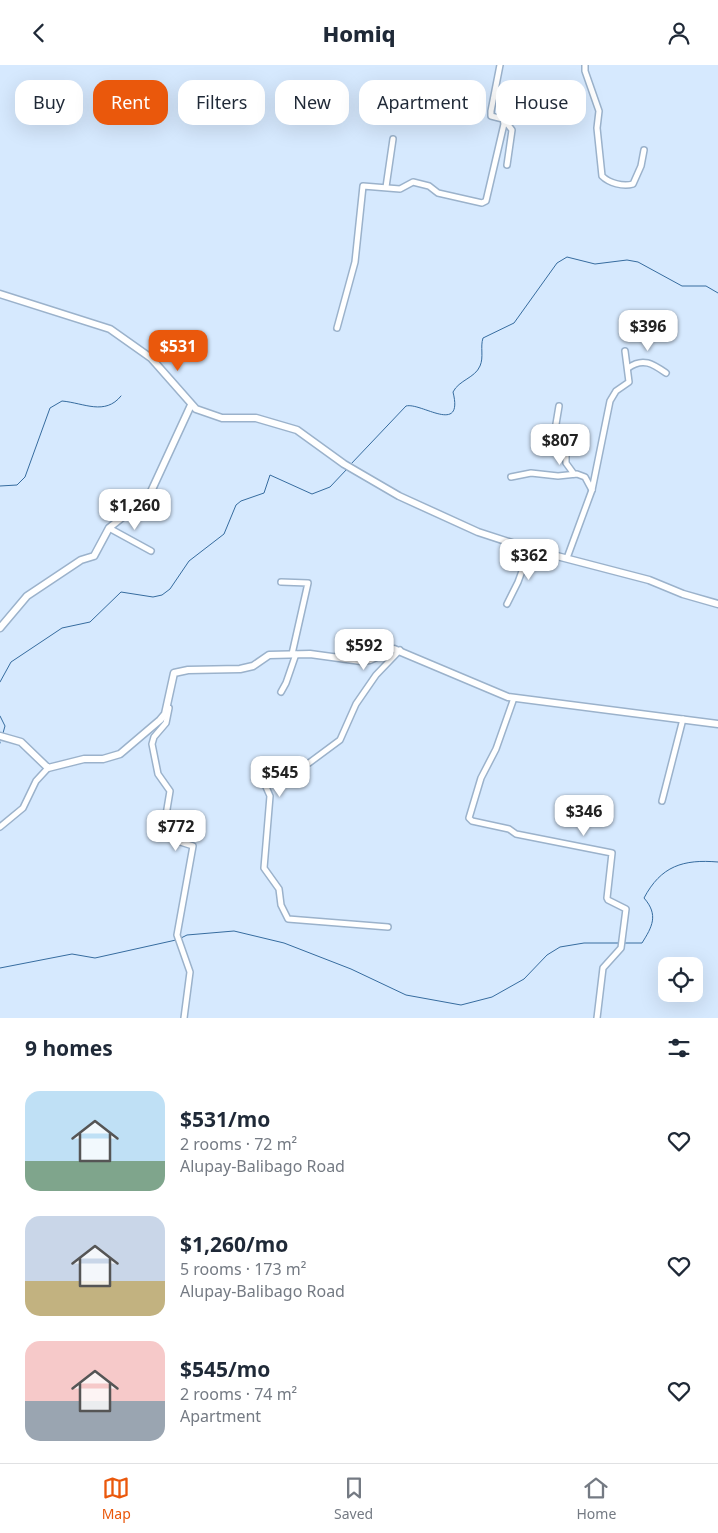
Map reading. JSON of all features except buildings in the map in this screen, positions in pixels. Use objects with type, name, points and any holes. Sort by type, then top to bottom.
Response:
[{"type":"street","points":[[497,80],[500,65]]},
{"type":"street","points":[[584,65],[584,71],[599,111],[597,128],[602,176],[606,181],[633,183],[641,166],[644,150]]},
{"type":"street","points":[[496,83],[490,111],[491,116],[496,118]]},
{"type":"street","points":[[337,328],[355,262],[363,186],[400,189],[413,182],[429,186],[438,193],[485,203],[503,125]]},
{"type":"street","points":[[507,165],[512,130],[508,125]]},
{"type":"street","points":[[386,187],[393,139]]},
{"type":"street","points":[[0,294],[110,329],[122,335],[151,358],[191,405],[204,413],[222,418],[256,419],[297,430],[344,464],[400,496],[478,532],[530,549],[649,579],[683,594],[718,605]]},
{"type":"street","points":[[567,558],[592,490],[610,401],[616,391],[629,382],[625,351]]},
{"type":"street","points":[[628,368],[636,362],[651,362],[666,373]]},
{"type":"street","points":[[0,628],[27,596],[80,560],[94,556],[109,528],[149,495],[191,405]]},
{"type":"street","points":[[559,406],[553,442],[566,449],[566,463],[574,474]]},
{"type":"street","points":[[511,477],[531,473],[552,476],[574,474],[585,477],[592,490]]},
{"type":"street","points":[[109,528],[151,551]]},
{"type":"street","points":[[506,604],[518,582],[530,549]]},
{"type":"street","points":[[281,582],[308,583],[294,654],[281,692]]},
{"type":"street","points":[[388,927],[288,919],[281,905],[279,889],[264,868],[270,796],[262,778],[270,769],[309,763],[340,740],[356,704],[376,675],[400,650]]},
{"type":"street","points":[[184,1018],[190,972],[177,935],[192,846],[174,840],[166,815],[170,791],[158,774],[152,744],[154,737],[166,723],[174,673],[188,670],[240,669],[253,666],[269,655],[294,654],[361,661],[370,660],[384,652],[400,650],[497,694],[514,698],[718,724]]},
{"type":"street","points":[[0,827],[22,807],[36,781],[48,768],[84,759],[103,759],[120,754],[160,720],[169,698]]},
{"type":"street","points":[[514,698],[496,749],[480,778],[469,818],[472,821],[510,829],[516,834],[612,853],[607,898],[626,909],[621,947],[603,968],[597,1018]]},
{"type":"street","points":[[662,801],[683,719]]},
{"type":"street","points":[[0,736],[20,742],[48,768]]},
{"type":"waterway","points":[[351,464],[406,406],[413,406],[439,414],[447,415],[452,412],[455,405],[453,392],[475,373],[480,366],[483,338],[514,323],[557,263],[567,257],[595,264],[627,260],[638,262],[682,286],[706,286],[718,293]]},
{"type":"waterway","points":[[0,486],[17,485],[25,477],[50,408],[62,401],[101,407],[115,402],[121,396]]},
{"type":"waterway","points":[[0,682],[11,662],[62,628],[90,622],[121,592],[153,597],[162,595],[170,589],[189,561],[224,534],[236,505],[241,501],[264,493],[270,475],[312,494],[330,487],[347,469]]},
{"type":"waterway","points":[[0,716],[5,726],[3,733]]},
{"type":"waterway","points":[[624,943],[642,943],[649,932],[653,915],[649,904],[644,898],[658,878],[674,867],[684,864],[705,861],[718,862]]},
{"type":"waterway","points":[[179,939],[187,935],[234,931],[284,943],[351,969],[406,995],[461,1005],[492,997],[524,979],[547,955],[560,947],[584,943],[620,943]]},
{"type":"waterway","points":[[0,968],[72,954],[95,958],[176,940]]}]
